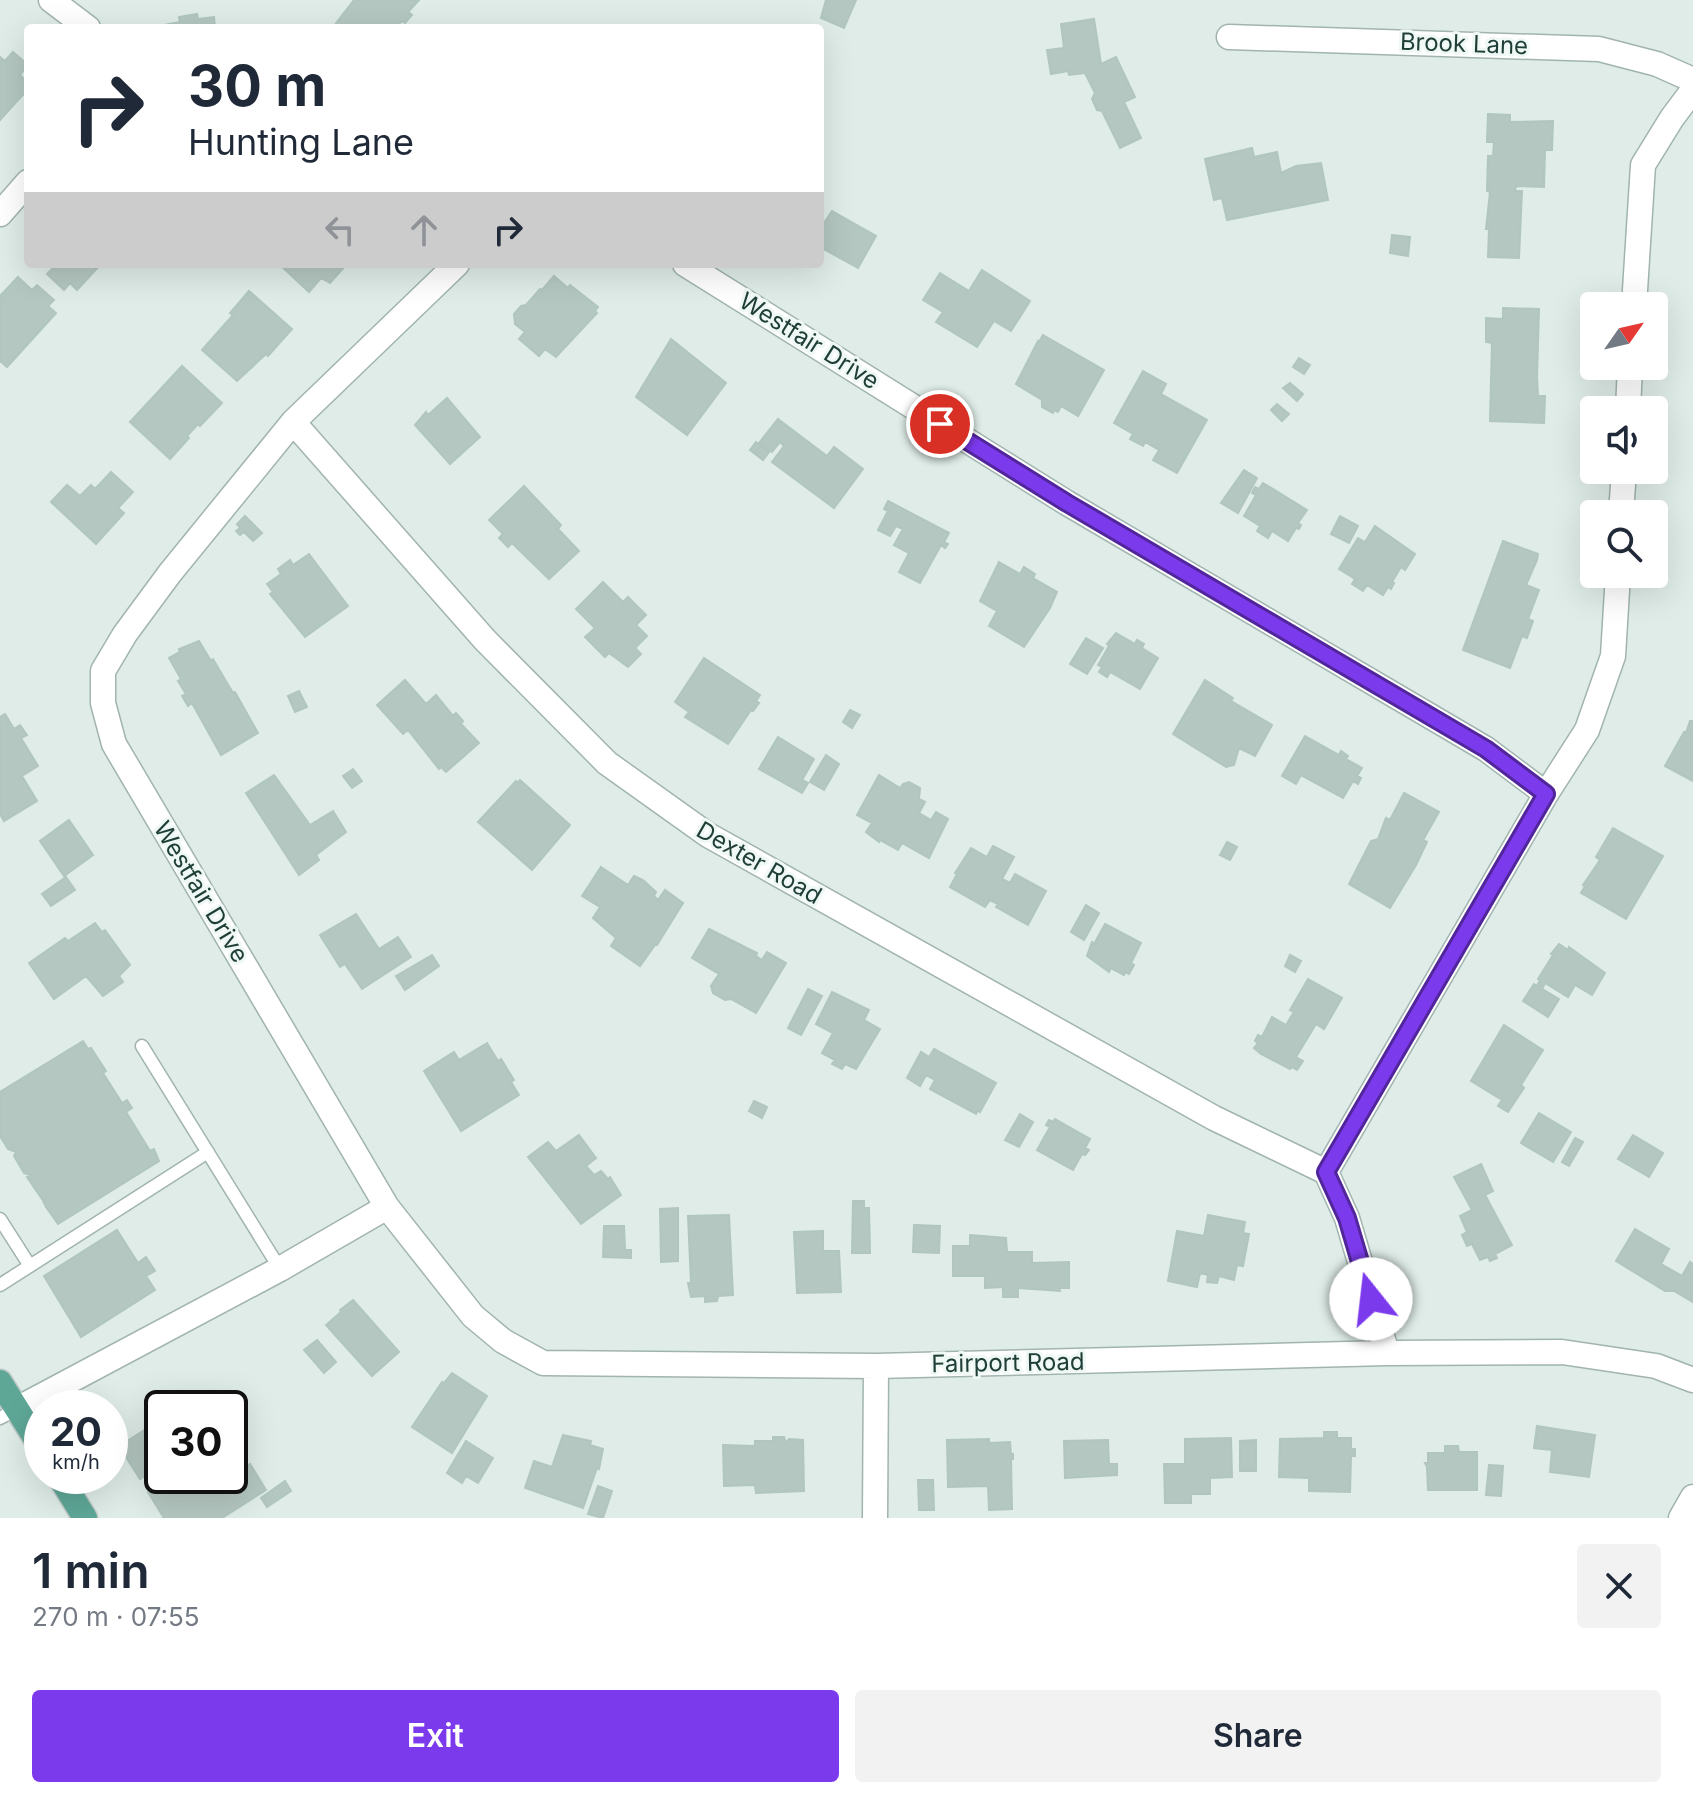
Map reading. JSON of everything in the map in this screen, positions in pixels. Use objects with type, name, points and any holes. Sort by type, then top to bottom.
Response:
[{"type":"main road","points":[[0,1382],[8,1413],[24,1430]]},
{"type":"main road","points":[[70,1494],[85,1518]]},
{"type":"street","points":[[51,0],[83,24]]},
{"type":"street","name":"Brook Lane","points":[[1229,37],[1599,49],[1657,64],[1693,80]]},
{"type":"street","points":[[1635,292],[1643,165],[1693,90]]},
{"type":"street","points":[[0,214],[24,187]]},
{"type":"street","name":"Westfair Drive","points":[[387,1207],[114,744],[103,703],[103,671],[125,634],[170,573],[293,422],[453,268]]},
{"type":"street","name":"Westfair Drive","points":[[691,268],[1067,503],[1486,749],[1546,794]]},
{"type":"street","name":"Dexter Road","points":[[293,422],[485,640],[607,763],[708,835],[1214,1118],[1326,1172]]},
{"type":"street","points":[[1387,1353],[1347,1218],[1326,1172],[1546,794],[1587,730],[1613,656],[1617,588]]},
{"type":"street","points":[[8,1413],[280,1269],[387,1207]]},
{"type":"street","name":"Fairport Road","points":[[387,1207],[473,1316],[503,1341],[543,1363],[876,1366],[1387,1353],[1562,1352],[1656,1366],[1693,1380]]},
{"type":"street","points":[[875,1518],[876,1366]]},
{"type":"street","points":[[1681,1518],[1693,1497]]},
{"type":"lane","points":[[142,1046],[280,1269]]},
{"type":"lane","points":[[0,1285],[208,1152]]},
{"type":"lane","points":[[0,1219],[30,1266]]},
{"type":"building","points":[[354,0],[419,0],[408,12],[412,15],[405,23],[336,24]]},
{"type":"building","points":[[826,0],[856,0],[844,28],[821,18]]},
{"type":"building","points":[[197,14],[198,19],[214,17],[215,24],[169,24],[180,22],[179,17]]},
{"type":"building","points":[[1094,19],[1101,64],[1116,57],[1135,97],[1124,102],[1141,138],[1120,148],[1102,111],[1097,110],[1092,99],[1095,93],[1085,73],[1069,75],[1068,71],[1051,74],[1047,50],[1064,48],[1061,24]]},
{"type":"building","points":[[13,52],[24,62],[24,70],[20,75],[24,79],[24,93],[0,120],[0,57],[5,61]]},
{"type":"building","points":[[1488,114],[1510,115],[1510,122],[1553,121],[1552,150],[1545,150],[1544,187],[1516,186],[1515,191],[1522,191],[1519,258],[1488,257],[1488,156],[1493,156],[1494,142],[1487,142]]},
{"type":"building","points":[[1252,148],[1254,157],[1277,152],[1281,173],[1296,166],[1321,163],[1328,200],[1227,220],[1222,198],[1214,200],[1205,159]]},
{"type":"building","points":[[832,211],[876,236],[858,268],[824,249],[824,223]]},
{"type":"building","points":[[1392,235],[1410,237],[1408,256],[1390,253]]},
{"type":"building","points":[[53,268],[97,268],[77,290],[70,283],[64,290],[47,274]]},
{"type":"building","points":[[283,268],[343,268],[330,283],[321,278],[309,292]]},
{"type":"building","points":[[982,270],[1030,301],[1011,331],[994,321],[977,347],[936,322],[943,312],[923,300],[940,273],[969,291]]},
{"type":"building","points":[[554,276],[598,307],[597,313],[556,357],[545,349],[539,356],[519,339],[525,332],[515,324],[514,314]]},
{"type":"building","points":[[18,277],[32,290],[37,285],[54,300],[48,306],[56,313],[7,367],[0,361],[0,297],[5,299],[1,295]]},
{"type":"building","points":[[249,291],[292,329],[268,356],[266,354],[237,381],[202,350],[233,315],[230,313]]},
{"type":"building","points":[[1503,308],[1539,309],[1537,377],[1538,396],[1545,396],[1544,423],[1490,421],[1492,343],[1486,342],[1486,318],[1503,319]]},
{"type":"building","points":[[1043,335],[1104,370],[1078,416],[1061,406],[1058,412],[1054,410],[1053,413],[1042,407],[1042,400],[1016,384]]},
{"type":"building","points":[[671,339],[726,383],[687,435],[636,397]]},
{"type":"building","points":[[1299,358],[1310,365],[1304,374],[1293,367]]},
{"type":"building","points":[[182,366],[222,403],[200,426],[198,424],[170,459],[130,422]]},
{"type":"building","points":[[1143,371],[1166,384],[1161,394],[1207,420],[1177,473],[1153,460],[1159,450],[1145,442],[1143,446],[1130,439],[1133,434],[1114,423]]},
{"type":"building","points":[[1290,383],[1303,394],[1297,401],[1283,388]]},
{"type":"building","points":[[447,398],[480,437],[450,464],[415,425],[426,412],[428,415]]},
{"type":"building","points":[[1277,404],[1289,414],[1282,421],[1271,410]]},
{"type":"building","points":[[778,419],[827,456],[834,447],[863,469],[834,508],[772,462],[784,446],[780,442],[772,452],[759,443]]},
{"type":"building","points":[[756,442],[769,452],[763,460],[750,450]]},
{"type":"building","points":[[1244,470],[1257,478],[1238,513],[1221,503]]},
{"type":"building","points":[[111,472],[133,492],[118,508],[124,513],[96,544],[51,502],[67,485],[80,496],[91,485],[95,489]]},
{"type":"building","points":[[1263,483],[1307,510],[1298,523],[1301,525],[1299,529],[1296,528],[1288,541],[1272,531],[1268,538],[1257,531],[1260,526],[1244,516],[1256,495],[1252,493],[1255,487],[1259,489]]},
{"type":"building","points":[[524,486],[561,525],[558,529],[579,551],[549,579],[512,543],[508,547],[499,538],[503,534],[489,520]]},
{"type":"building","points":[[888,501],[949,533],[944,542],[948,544],[945,548],[941,545],[920,583],[899,572],[909,553],[894,545],[903,529],[896,526],[890,536],[878,530],[888,511],[884,509]]},
{"type":"building","points":[[245,516],[262,533],[253,541],[244,532],[240,535],[236,531],[240,528],[237,524]]},
{"type":"building","points":[[1340,516],[1358,526],[1349,543],[1331,534]]},
{"type":"building","points":[[1375,526],[1415,554],[1405,570],[1401,567],[1391,589],[1388,587],[1383,595],[1367,585],[1363,591],[1352,584],[1355,579],[1339,569],[1358,538],[1365,542]]},
{"type":"building","points":[[1503,541],[1538,554],[1526,585],[1539,590],[1528,619],[1533,621],[1527,638],[1522,636],[1510,668],[1463,650]]},
{"type":"building","points":[[309,554],[348,606],[305,637],[270,594],[273,592],[267,584],[281,574],[278,569],[290,560],[293,565]]},
{"type":"building","points":[[999,562],[1020,574],[1024,567],[1035,574],[1033,578],[1057,592],[1024,647],[989,626],[997,611],[980,601]]},
{"type":"building","points":[[603,582],[623,602],[628,597],[646,615],[636,625],[647,636],[635,648],[641,654],[628,667],[609,653],[605,657],[585,637],[595,628],[576,609]]},
{"type":"building","points":[[1116,633],[1135,644],[1137,640],[1144,644],[1142,648],[1158,658],[1140,689],[1110,672],[1107,677],[1099,672],[1102,667],[1098,665],[1109,646],[1107,644]]},
{"type":"building","points":[[1086,638],[1103,648],[1087,674],[1070,664]]},
{"type":"building","points":[[199,641],[235,692],[258,733],[221,755],[192,703],[188,706],[182,696],[186,694],[178,681],[181,679],[169,658],[180,652],[179,649]]},
{"type":"building","points":[[704,658],[760,695],[756,701],[759,703],[728,744],[685,717],[689,712],[675,702]]},
{"type":"building","points":[[405,680],[426,704],[436,695],[453,716],[456,713],[463,721],[461,724],[479,743],[446,772],[441,767],[439,769],[408,730],[403,734],[377,705]]},
{"type":"building","points":[[1205,680],[1233,698],[1231,701],[1272,725],[1255,756],[1239,748],[1234,765],[1226,767],[1173,734]]},
{"type":"building","points":[[299,691],[307,707],[295,712],[288,696]]},
{"type":"building","points":[[850,710],[860,715],[852,728],[843,722]]},
{"type":"building","points":[[5,714],[14,729],[20,725],[27,735],[21,738],[38,766],[22,776],[37,801],[4,821],[0,814],[0,717]]},
{"type":"building","points":[[1690,721],[1693,721],[1693,781],[1665,766]]},
{"type":"building","points":[[1305,736],[1339,755],[1341,751],[1348,756],[1346,759],[1362,768],[1357,776],[1361,778],[1358,784],[1353,781],[1343,798],[1301,775],[1296,784],[1282,776]]},
{"type":"building","points":[[778,737],[814,759],[802,780],[808,783],[802,793],[759,769]]},
{"type":"building","points":[[826,755],[839,764],[824,790],[810,782]]},
{"type":"building","points":[[353,769],[362,781],[352,788],[343,776]]},
{"type":"building","points":[[274,775],[310,825],[333,811],[346,832],[316,855],[319,860],[299,875],[246,793]]},
{"type":"building","points":[[879,775],[900,788],[909,782],[920,788],[919,799],[925,802],[919,813],[931,820],[936,812],[948,819],[929,858],[902,843],[898,850],[866,832],[872,823],[857,815]]},
{"type":"building","points":[[520,780],[570,825],[532,870],[478,822]]},
{"type":"building","points":[[1404,793],[1439,812],[1423,840],[1427,842],[1416,865],[1390,908],[1349,884],[1371,841],[1378,839],[1386,818],[1390,820]]},
{"type":"building","points":[[69,820],[93,855],[64,876],[40,841]]},
{"type":"building","points":[[1613,828],[1663,856],[1626,919],[1581,893],[1600,860],[1596,857]]},
{"type":"building","points":[[1227,842],[1237,847],[1230,860],[1220,855]]},
{"type":"building","points":[[993,846],[1014,857],[1002,879],[1010,883],[1015,874],[1046,891],[1028,925],[996,907],[998,904],[990,900],[985,907],[950,887],[971,848],[987,857]]},
{"type":"building","points":[[601,867],[628,885],[634,876],[643,880],[656,892],[654,896],[658,900],[665,890],[683,903],[640,966],[611,946],[616,938],[593,918],[600,907],[582,896]]},
{"type":"building","points":[[66,877],[75,890],[51,906],[42,894]]},
{"type":"building","points":[[1086,905],[1099,913],[1084,940],[1071,932]]},
{"type":"building","points":[[356,914],[379,949],[398,937],[411,957],[362,989],[345,964],[340,967],[320,935]]},
{"type":"building","points":[[95,923],[102,932],[105,930],[130,965],[119,976],[123,982],[103,996],[86,976],[54,999],[29,963],[65,938],[68,941]]},
{"type":"building","points":[[1105,924],[1141,943],[1129,974],[1125,972],[1124,975],[1111,968],[1109,972],[1087,956],[1092,942],[1094,944]]},
{"type":"building","points":[[709,929],[757,953],[756,956],[762,960],[767,952],[786,963],[756,1013],[713,993],[711,986],[719,974],[692,958]]},
{"type":"building","points":[[1559,944],[1568,950],[1569,947],[1605,973],[1592,995],[1575,985],[1568,997],[1545,983],[1543,987],[1538,984],[1551,954]]},
{"type":"building","points":[[432,955],[439,966],[405,990],[396,976]]},
{"type":"building","points":[[1290,955],[1301,961],[1295,972],[1285,966]]},
{"type":"building","points":[[1308,979],[1342,998],[1324,1029],[1316,1024],[1296,1057],[1303,1061],[1297,1070],[1290,1069],[1261,1054],[1254,1048],[1258,1043],[1255,1041],[1258,1035],[1262,1037],[1272,1017],[1286,1025],[1294,1012],[1290,1010]]},
{"type":"building","points":[[1534,984],[1559,999],[1548,1017],[1523,1001]]},
{"type":"building","points":[[808,989],[822,996],[801,1035],[788,1028]]},
{"type":"building","points":[[832,992],[869,1010],[864,1020],[880,1029],[856,1069],[845,1064],[842,1069],[832,1064],[835,1060],[822,1053],[833,1033],[816,1024]]},
{"type":"building","points":[[1504,1025],[1543,1050],[1508,1112],[1498,1106],[1502,1100],[1471,1081]]},
{"type":"building","points":[[83,1041],[106,1071],[103,1073],[122,1103],[127,1100],[132,1108],[126,1112],[150,1151],[154,1149],[159,1161],[58,1224],[46,1207],[45,1199],[27,1177],[30,1175],[24,1173],[14,1156],[16,1152],[8,1149],[0,1136],[0,1092]]},
{"type":"building","points":[[487,1043],[514,1080],[511,1082],[519,1095],[461,1131],[424,1071],[454,1052],[459,1060]]},
{"type":"building","points":[[934,1049],[996,1083],[980,1112],[978,1110],[976,1114],[930,1089],[935,1080],[926,1075],[920,1086],[907,1078],[921,1052],[929,1057]]},
{"type":"building","points":[[754,1101],[767,1107],[762,1118],[749,1111]]},
{"type":"building","points":[[1539,1113],[1571,1132],[1553,1162],[1521,1143]]},
{"type":"building","points":[[1020,1114],[1033,1122],[1019,1147],[1005,1140]]},
{"type":"building","points":[[1055,1119],[1090,1139],[1085,1148],[1089,1150],[1082,1154],[1073,1170],[1037,1150],[1050,1127],[1046,1125],[1049,1120],[1053,1122]]},
{"type":"building","points":[[579,1135],[596,1158],[586,1166],[594,1175],[601,1171],[608,1179],[610,1177],[621,1195],[581,1224],[528,1157],[548,1142],[556,1151]]},
{"type":"building","points":[[1633,1135],[1663,1153],[1649,1177],[1618,1159]]},
{"type":"building","points":[[1575,1138],[1583,1142],[1569,1166],[1562,1162]]},
{"type":"building","points":[[1481,1164],[1493,1191],[1485,1195],[1512,1245],[1495,1254],[1497,1258],[1490,1261],[1488,1257],[1480,1260],[1472,1244],[1467,1246],[1462,1235],[1467,1232],[1460,1216],[1472,1210],[1454,1177]]},
{"type":"building","points":[[853,1201],[864,1201],[864,1208],[869,1208],[870,1253],[852,1253]]},
{"type":"building","points":[[678,1208],[678,1261],[661,1262],[660,1209]]},
{"type":"building","points":[[729,1215],[733,1295],[718,1296],[717,1301],[705,1302],[705,1296],[691,1297],[688,1283],[691,1283],[688,1216]]},
{"type":"building","points":[[1208,1215],[1245,1222],[1243,1233],[1249,1234],[1243,1266],[1237,1265],[1234,1280],[1219,1276],[1217,1283],[1207,1282],[1208,1275],[1200,1273],[1197,1287],[1168,1281],[1177,1231],[1204,1236]]},
{"type":"building","points":[[914,1225],[940,1226],[939,1253],[913,1252]]},
{"type":"building","points":[[604,1226],[624,1226],[625,1250],[631,1250],[631,1258],[603,1257]]},
{"type":"building","points":[[1635,1229],[1669,1249],[1661,1264],[1682,1276],[1690,1262],[1693,1264],[1693,1302],[1674,1291],[1665,1291],[1616,1261]]},
{"type":"building","points":[[117,1230],[138,1263],[146,1257],[155,1271],[146,1276],[155,1290],[81,1337],[44,1276]]},
{"type":"building","points":[[823,1231],[823,1251],[839,1251],[841,1292],[797,1293],[794,1232]]},
{"type":"building","points":[[970,1235],[1006,1238],[1007,1252],[1032,1252],[1032,1263],[1069,1262],[1069,1288],[1059,1288],[1060,1291],[1018,1288],[1018,1297],[1003,1297],[1003,1287],[985,1288],[985,1276],[953,1276],[953,1246],[970,1246]]},
{"type":"building","points":[[353,1300],[399,1352],[372,1376],[326,1325]]},
{"type":"building","points":[[317,1340],[336,1362],[324,1373],[304,1350]]},
{"type":"building","points":[[452,1373],[487,1396],[452,1453],[412,1427],[442,1382]]},
{"type":"building","points":[[1537,1426],[1595,1435],[1589,1477],[1550,1472],[1552,1450],[1534,1448]]},
{"type":"building","points":[[144,1430],[144,1476],[140,1479],[128,1460],[128,1440]]},
{"type":"building","points":[[1324,1432],[1337,1432],[1337,1438],[1351,1438],[1355,1456],[1351,1456],[1350,1492],[1309,1491],[1309,1478],[1279,1477],[1280,1439],[1324,1438]]},
{"type":"building","points":[[563,1435],[591,1441],[590,1445],[603,1449],[599,1469],[583,1508],[525,1488],[534,1461],[552,1467]]},
{"type":"building","points":[[773,1437],[784,1437],[786,1443],[789,1439],[803,1440],[804,1491],[756,1493],[755,1485],[724,1486],[723,1445],[755,1446],[755,1441],[773,1441]]},
{"type":"building","points":[[1231,1438],[1232,1477],[1210,1478],[1210,1494],[1191,1494],[1191,1503],[1165,1503],[1164,1464],[1185,1464],[1185,1439]]},
{"type":"building","points":[[989,1439],[989,1443],[1010,1442],[1013,1454],[1012,1509],[989,1510],[988,1486],[948,1487],[947,1440]]},
{"type":"building","points":[[1108,1440],[1109,1464],[1117,1464],[1117,1475],[1065,1478],[1064,1441]]},
{"type":"building","points":[[1256,1440],[1256,1471],[1240,1471],[1240,1441]]},
{"type":"building","points":[[466,1441],[493,1458],[478,1483],[466,1476],[462,1483],[447,1473]]},
{"type":"building","points":[[1445,1446],[1458,1446],[1459,1452],[1477,1452],[1477,1490],[1428,1490],[1425,1463],[1428,1463],[1428,1453],[1445,1453]]},
{"type":"building","points":[[250,1464],[266,1490],[222,1518],[164,1518],[149,1494],[248,1494]]},
{"type":"building","points":[[1489,1465],[1503,1466],[1501,1496],[1486,1495]]},
{"type":"building","points":[[918,1480],[933,1480],[934,1510],[919,1510]]},
{"type":"building","points":[[285,1481],[291,1491],[267,1507],[261,1498]]},
{"type":"building","points":[[598,1486],[612,1491],[603,1518],[588,1514]]},
{"type":"route","points":[[940,424],[1067,503],[1486,749],[1546,794],[1326,1172],[1347,1218],[1371,1299]]}]
